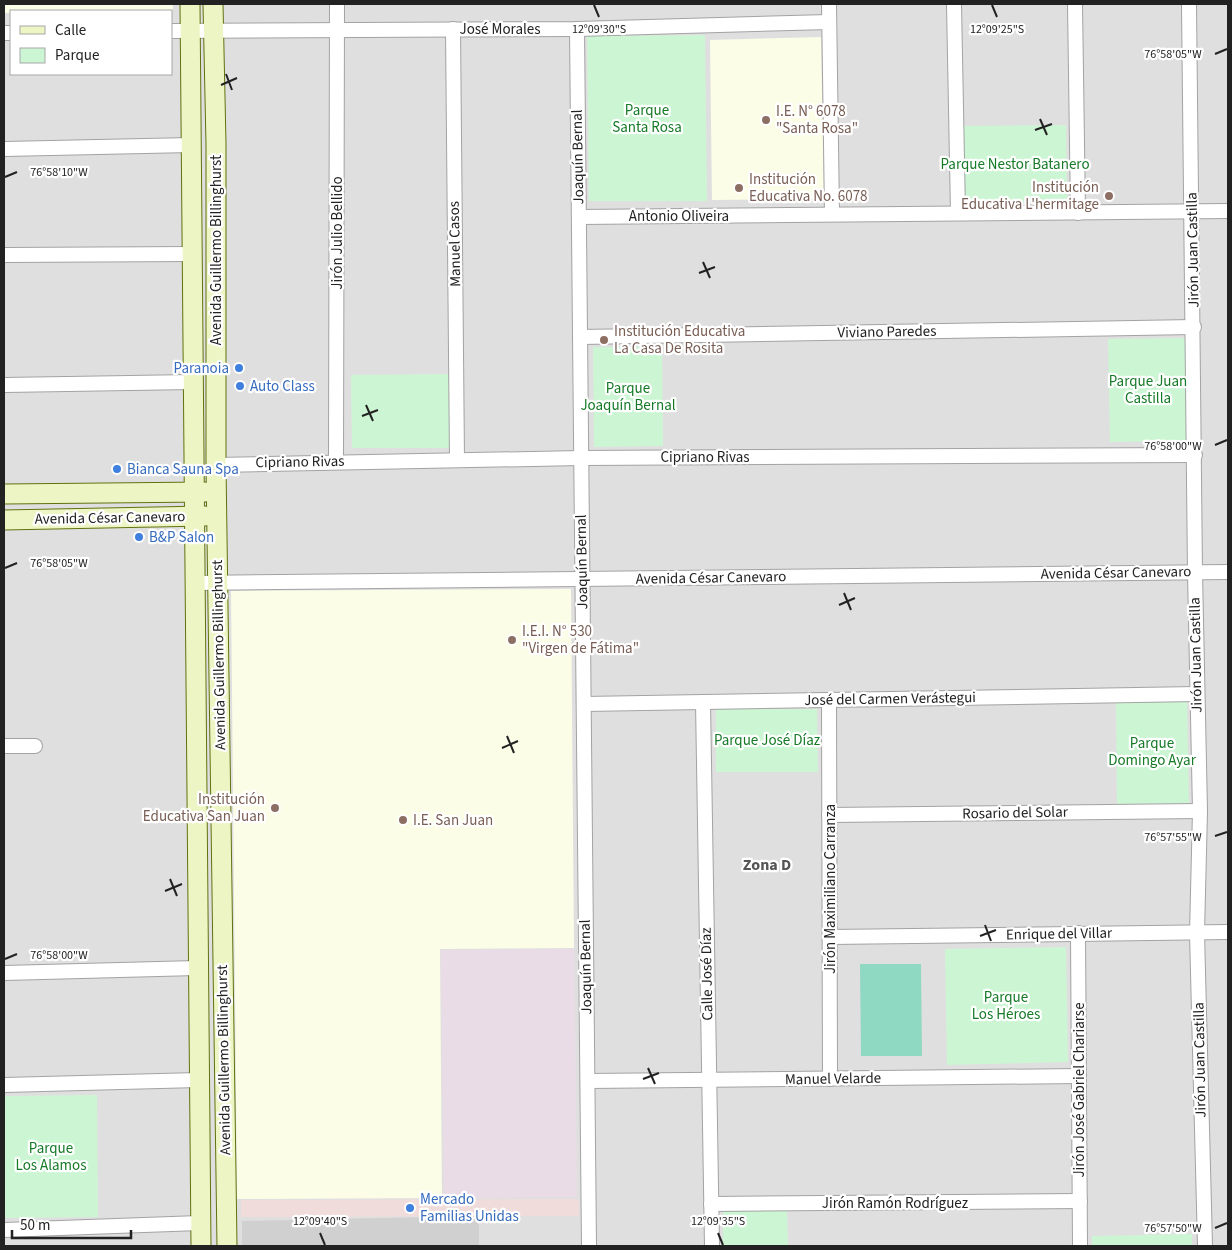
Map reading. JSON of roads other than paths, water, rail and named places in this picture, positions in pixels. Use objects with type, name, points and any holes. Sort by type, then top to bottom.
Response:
[{"type":"main road","name":"Avenida Guillermo Billinghurst","points":[[190,4],[193,254],[193,516],[201,1246]]},
{"type":"main road","name":"Avenida Guillermo Billinghurst","points":[[213,4],[216,144],[216,492],[227,1246]]},
{"type":"main road","name":"Avenida César Canevaro","points":[[4,494],[216,492]]},
{"type":"main road","name":"Avenida César Canevaro","points":[[4,520],[217,516]]},
{"type":"street","name":"Jirón Julio Bellido","points":[[336,461],[337,4]]},
{"type":"street","points":[[829,4],[832,214]]},
{"type":"street","points":[[954,4],[958,214]]},
{"type":"street","points":[[1075,4],[1078,213]]},
{"type":"street","name":"Jirón Juan Castilla","points":[[1189,4],[1194,327],[1195,572],[1200,811],[1197,933],[1204,1246]]},
{"type":"street","name":"José Morales","points":[[172,31],[577,29],[829,22]]},
{"type":"street","name":"Manuel Casos","points":[[453,29],[457,460]]},
{"type":"street","name":"Joaquín Bernal","points":[[577,29],[589,1246]]},
{"type":"street","points":[[4,149],[192,145]]},
{"type":"street","name":"Antonio Oliveira","points":[[579,216],[1228,211]]},
{"type":"street","points":[[4,255],[193,254]]},
{"type":"street","name":"Viviano Paredes","points":[[580,337],[1194,327]]},
{"type":"street","points":[[4,386],[193,382]]},
{"type":"street","name":"Cipriano Rivas","points":[[216,465],[336,461],[581,458],[1195,455]]},
{"type":"street","name":"Avenida César Canevaro","points":[[194,584],[1228,572]]},
{"type":"street","name":"José del Carmen Verástegui","points":[[584,704],[1197,694]]},
{"type":"street","name":"Jirón Maximiliano Carranza","points":[[829,700],[830,1079]]},
{"type":"street","name":"Calle José Díaz","points":[[703,702],[712,1246]]},
{"type":"street","points":[[4,746],[34,746]]},
{"type":"street","name":"Rosario del Solar","points":[[829,816],[1200,811]]},
{"type":"street","name":"Enrique del Villar","points":[[830,937],[1228,932]]},
{"type":"street","name":"Jirón José Gabriel Chariarse","points":[[1078,934],[1080,1246]]},
{"type":"street","points":[[4,973],[198,968]]},
{"type":"street","name":"Manuel Velarde","points":[[588,1082],[1079,1076]]},
{"type":"street","points":[[4,1085],[199,1080]]},
{"type":"street","name":"Jirón Ramón Rodríguez","points":[[711,1204],[1080,1201]]},
{"type":"street","points":[[4,1230],[200,1223]]},
{"type":"place","name":"I.E. N° 6078 \"Santa Rosa\"","points":[[766,120]]},
{"type":"place","name":"Institución Educativa No. 6078","points":[[739,188]]},
{"type":"place","name":"Institución Educativa L'hermitage","points":[[1109,196]]},
{"type":"place","name":"Institución Educativa La Casa De Rosita","points":[[604,340]]},
{"type":"place","name":"Paranoia","points":[[239,368]]},
{"type":"place","name":"Auto Class","points":[[240,386]]},
{"type":"place","name":"Bianca Sauna Spa","points":[[117,469]]},
{"type":"place","name":"B&P Salon","points":[[139,537]]},
{"type":"place","name":"I.E.I. N° 530 \"Virgen de Fátima\"","points":[[512,640]]},
{"type":"place","name":"Institución Educativa San Juan","points":[[275,808]]},
{"type":"place","name":"I.E. San Juan","points":[[403,820]]},
{"type":"place","name":"Mercado Familias Unidas","points":[[410,1208]]},
{"type":"district","name":"Zona D","points":[[767,865]]},
{"type":"park label","name":"Parque Santa Rosa","points":[[647,118]]},
{"type":"park label","name":"Parque Nestor Batanero","points":[[1015,164]]},
{"type":"park label","name":"Parque Juan Castilla","points":[[1148,390]]},
{"type":"park label","name":"Parque Joaquín Bernal","points":[[628,396]]},
{"type":"park label","name":"Parque José Díaz","points":[[767,740]]},
{"type":"park label","name":"Parque Domingo Ayar","points":[[1152,752]]},
{"type":"park label","name":"Parque Los Héroes","points":[[1006,1006]]},
{"type":"park label","name":"Parque Los Alamos","points":[[51,1156]]}]
